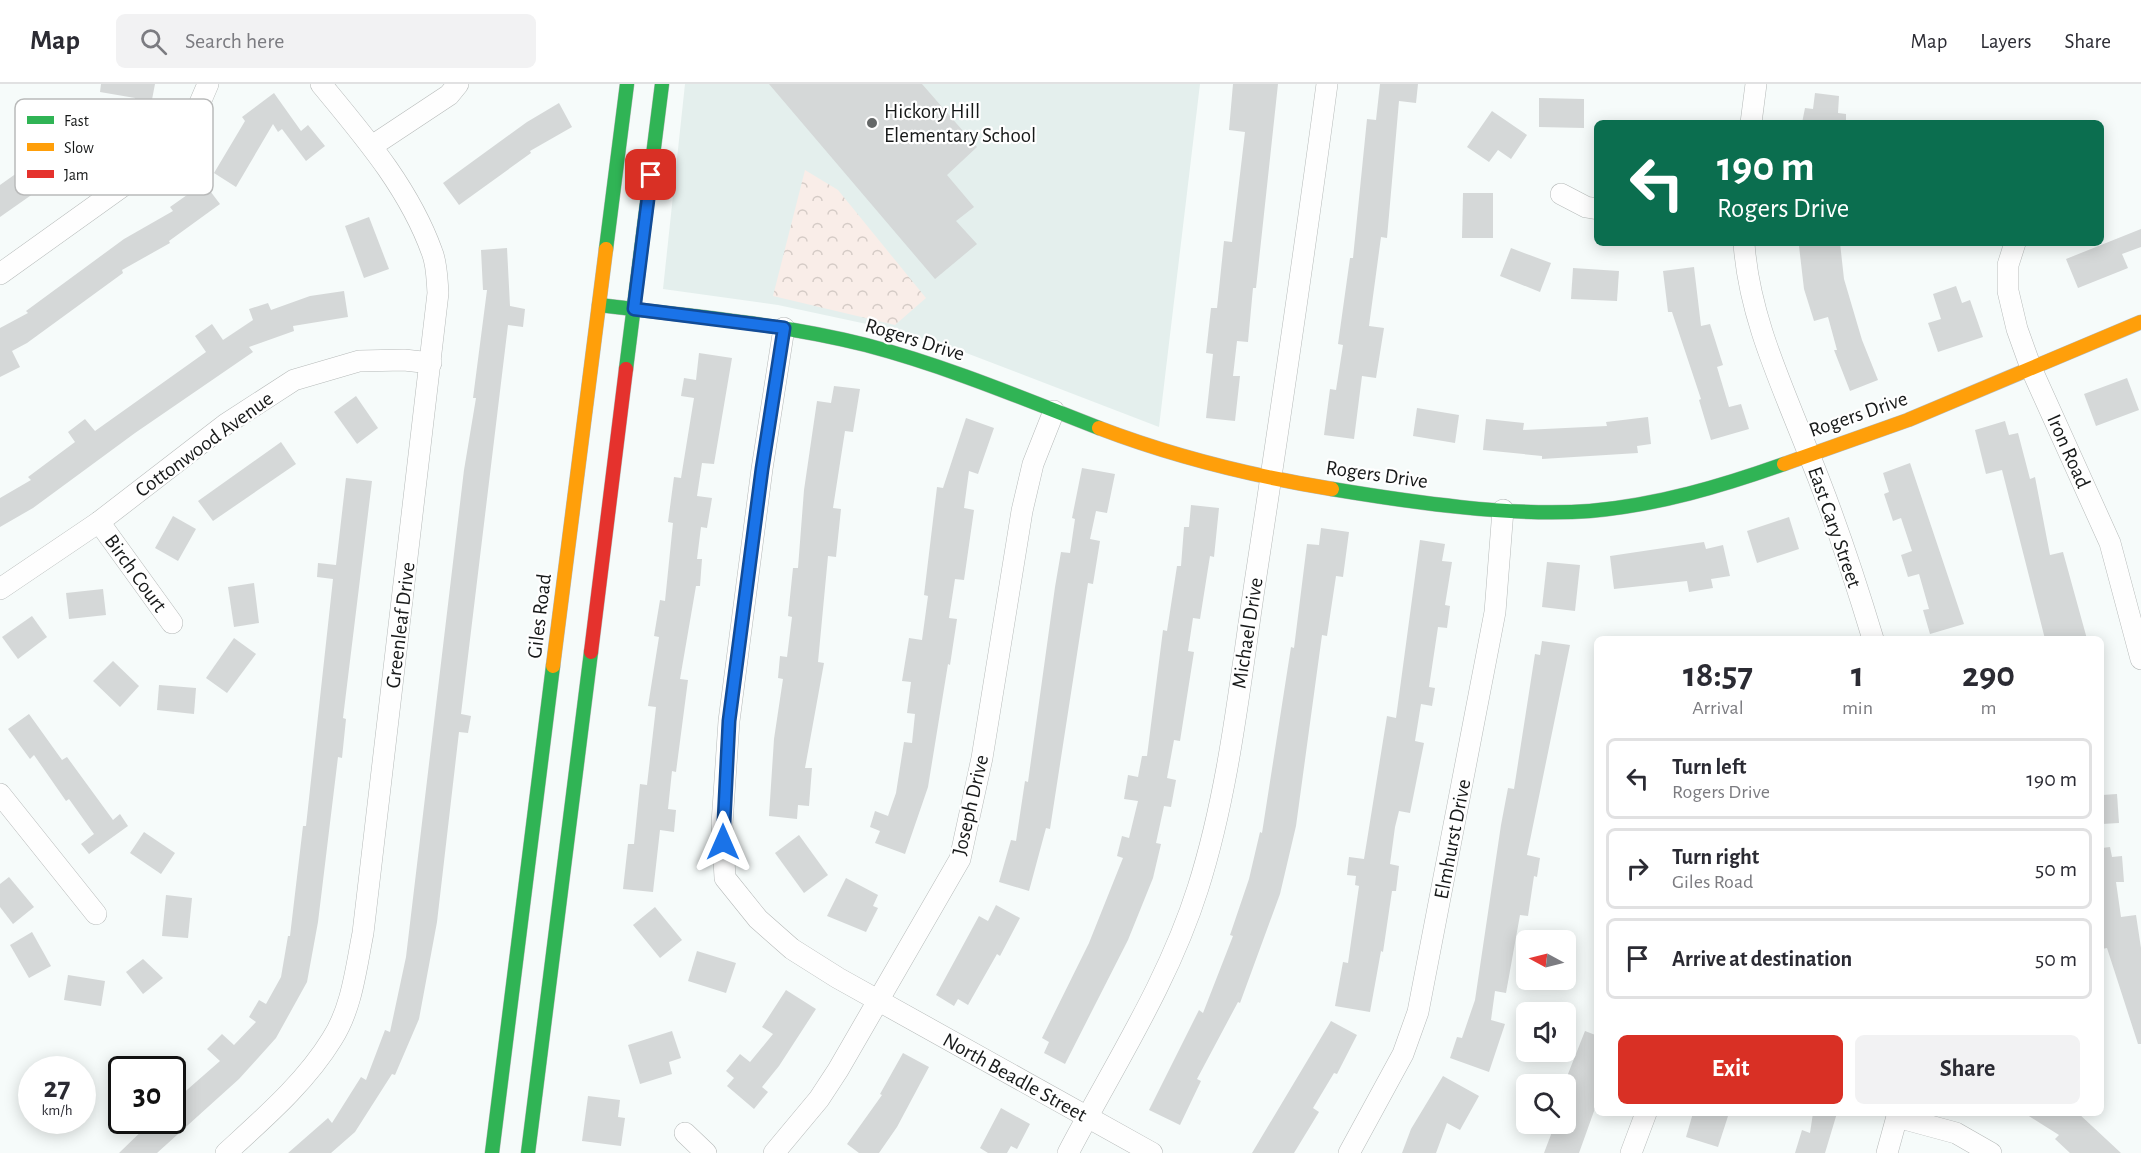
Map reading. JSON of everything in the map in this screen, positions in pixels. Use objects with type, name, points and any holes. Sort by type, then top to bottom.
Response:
[{"type":"main road","name":"Giles Road","points":[[492,1153],[627,84]]},
{"type":"main road","points":[[528,1153],[662,84]]},
{"type":"main road","name":"Rogers Drive","points":[[599,305],[784,328],[865,345],[940,366],[1149,447],[1227,470],[1272,480],[1369,495],[1503,510],[1590,511],[1673,498],[1721,486],[1809,453],[1908,420],[2141,322]]},
{"type":"street","points":[[202,99],[208,84]]},
{"type":"street","name":"Greenleaf Drive","points":[[226,1153],[306,1074],[334,1037],[353,987],[363,933],[438,293],[433,254],[409,200],[372,146],[321,84]]},
{"type":"street","points":[[372,146],[449,95],[458,84]]},
{"type":"street","name":"Michael Drive","points":[[1068,1153],[1086,1117],[1145,1015],[1172,960],[1198,888],[1219,809],[1272,480],[1327,84]]},
{"type":"street","points":[[1751,120],[1756,84]]},
{"type":"street","points":[[1561,194],[1586,207],[1594,208]]},
{"type":"street","points":[[0,274],[110,195]]},
{"type":"street","name":"East Cary Street","points":[[1744,246],[1754,304],[1775,371],[1809,453],[1872,636]]},
{"type":"street","name":"Iron Road","points":[[2014,246],[2008,265],[2008,291],[2031,368],[2110,543],[2141,659]]},
{"type":"street","name":"North Beadle Street","points":[[784,328],[762,469],[729,721],[722,824],[725,878],[758,919],[792,949],[878,1002],[1152,1153]]},
{"type":"street","name":"Cottonwood Avenue","points":[[0,589],[99,522],[226,424],[294,380],[359,361],[404,360],[431,363]]},
{"type":"street","name":"Joseph Drive","points":[[774,1153],[825,1089],[960,859],[982,758],[1022,512],[1033,464],[1054,411]]},
{"type":"street","name":"Elmhurst Drive","points":[[1349,1153],[1403,1054],[1418,1012],[1495,612],[1503,510]]},
{"type":"street","name":"Birch Court","points":[[99,522],[172,623]]},
{"type":"street","points":[[0,794],[96,914]]},
{"type":"street","points":[[1631,1153],[1645,1116]]},
{"type":"street","points":[[1887,1153],[1897,1116]]},
{"type":"street","points":[[1900,1116],[1956,1133],[1991,1153]]},
{"type":"street","points":[[685,1133],[706,1153]]},
{"type":"shaded area","points":[[685,84],[1200,84],[1159,427],[948,346],[890,329],[778,305],[663,289]]},
{"type":"green space","points":[[805,170],[838,190],[926,298],[895,325],[773,296]]},
{"type":"building","points":[[101,84],[155,84],[152,99],[135,99],[100,92]]},
{"type":"building","points":[[769,84],[922,84],[977,147],[947,175],[974,207],[956,221],[977,244],[935,279]]},
{"type":"building","points":[[1233,84],[1278,84],[1248,342],[1237,341],[1233,376],[1240,376],[1235,421],[1206,418],[1213,354],[1206,353],[1211,308],[1217,308],[1224,241],[1232,242],[1245,132],[1229,130]]},
{"type":"building","points":[[1380,84],[1418,84],[1416,103],[1399,101],[1387,238],[1381,237],[1369,326],[1384,328],[1376,378],[1362,376],[1354,439],[1324,435],[1330,389],[1336,390],[1343,345],[1338,344],[1350,258],[1353,258],[1367,119],[1376,120]]},
{"type":"building","points":[[274,93],[301,131],[308,125],[325,146],[306,161],[282,129],[278,132],[273,124],[236,187],[214,173],[245,121],[242,117]]},
{"type":"building","points":[[1815,93],[1839,96],[1838,113],[1846,114],[1846,120],[1803,120],[1805,108],[1813,109]]},
{"type":"building","points":[[1539,98],[1584,99],[1584,128],[1539,127]]},
{"type":"building","points":[[559,103],[572,127],[530,151],[531,153],[459,205],[443,183],[527,122]]},
{"type":"building","points":[[1492,111],[1527,135],[1511,159],[1498,150],[1489,162],[1467,147]]},
{"type":"building","points":[[15,174],[15,195],[31,195],[0,217],[0,185]]},
{"type":"building","points":[[1463,193],[1493,193],[1493,238],[1462,238]]},
{"type":"building","points":[[187,195],[213,195],[220,204],[169,241],[170,243],[122,270],[123,273],[27,343],[12,351],[20,367],[0,377],[0,328],[28,313],[26,311],[124,239],[173,211],[170,207]]},
{"type":"building","points":[[369,217],[389,269],[364,278],[345,226]]},
{"type":"building","points":[[2141,229],[2141,247],[2122,254],[2128,268],[2078,288],[2066,259],[2104,246],[2104,244]]},
{"type":"building","points":[[1799,246],[1840,246],[1844,279],[1862,340],[1878,380],[1850,391],[1834,350],[1837,350],[1828,317],[1814,321],[1804,289]]},
{"type":"building","points":[[507,248],[510,306],[525,309],[523,327],[508,325],[461,714],[471,716],[468,733],[459,732],[437,922],[419,1019],[395,1075],[392,1074],[355,1132],[331,1153],[288,1153],[328,1118],[332,1123],[361,1077],[366,1080],[385,1030],[390,1032],[406,957],[464,470],[476,398],[473,398],[487,290],[483,290],[481,250]]},
{"type":"building","points":[[1511,248],[1551,263],[1540,292],[1500,276]]},
{"type":"building","points":[[1694,267],[1701,326],[1710,324],[1723,365],[1717,367],[1729,407],[1741,404],[1749,429],[1711,440],[1699,400],[1701,399],[1672,312],[1668,312],[1663,271]]},
{"type":"building","points":[[1573,268],[1619,271],[1617,301],[1571,299]]},
{"type":"building","points":[[1956,286],[1962,303],[1970,300],[1983,337],[1938,352],[1928,323],[1941,319],[1933,294]]},
{"type":"building","points":[[344,291],[348,317],[293,326],[294,331],[249,347],[253,352],[135,433],[33,508],[0,527],[0,498],[31,480],[28,477],[75,442],[68,432],[85,419],[95,431],[206,352],[195,336],[212,324],[223,340],[253,320],[249,309],[268,303],[271,310],[310,296]]},
{"type":"building","points":[[699,353],[732,358],[714,464],[702,463],[697,496],[712,498],[707,528],[701,527],[697,559],[702,559],[700,586],[696,586],[680,679],[688,680],[676,772],[672,771],[668,809],[676,810],[674,832],[660,830],[653,892],[623,889],[628,844],[634,844],[640,784],[647,785],[656,707],[648,706],[659,637],[654,636],[660,600],[665,601],[673,523],[668,522],[674,477],[681,478],[694,398],[681,396],[684,378],[696,380]]},
{"type":"building","points":[[2127,378],[2139,410],[2096,426],[2084,394]]},
{"type":"building","points":[[834,386],[860,389],[853,432],[845,431],[833,508],[841,509],[836,557],[828,556],[818,662],[824,663],[805,768],[812,768],[809,806],[798,805],[797,819],[769,816],[774,739],[783,679],[778,678],[780,656],[787,657],[792,617],[788,616],[793,568],[798,568],[804,490],[817,401],[831,403]]},
{"type":"building","points":[[356,396],[378,428],[357,444],[334,412]]},
{"type":"building","points":[[1417,408],[1459,415],[1455,443],[1413,436]]},
{"type":"building","points":[[1648,417],[1651,444],[1637,446],[1638,453],[1542,459],[1542,456],[1483,450],[1486,419],[1524,423],[1523,430],[1607,426],[1606,422]]},
{"type":"building","points":[[966,418],[994,428],[978,474],[969,471],[964,508],[974,510],[964,580],[955,579],[949,618],[957,619],[950,665],[948,664],[928,787],[905,854],[875,843],[880,831],[870,827],[875,811],[888,816],[896,793],[904,742],[912,743],[915,714],[907,713],[911,682],[902,681],[909,638],[922,640],[928,596],[924,595],[937,487],[943,488]]},
{"type":"building","points":[[2005,421],[2009,435],[2018,433],[2030,479],[2035,477],[2050,555],[2063,552],[2086,636],[2044,636],[2002,470],[1986,474],[1975,430]]},
{"type":"building","points":[[281,442],[296,464],[213,521],[198,501]]},
{"type":"building","points":[[1910,463],[1964,624],[1930,634],[1923,610],[1929,609],[1919,574],[1908,577],[1901,555],[1912,551],[1901,518],[1893,521],[1884,494],[1889,492],[1883,473]]},
{"type":"building","points":[[1082,468],[1115,474],[1107,513],[1096,511],[1090,539],[1100,541],[1093,584],[1088,583],[1050,829],[1046,828],[1029,891],[999,882],[1011,840],[1016,841],[1025,781],[1028,782],[1061,552],[1070,553],[1075,519],[1072,518]]},
{"type":"building","points":[[346,478],[372,481],[343,718],[346,719],[342,758],[338,757],[318,922],[307,982],[276,1038],[239,1079],[186,1127],[186,1091],[220,1061],[207,1049],[222,1034],[234,1045],[256,1022],[249,1017],[259,1000],[266,1004],[281,977],[288,936],[290,936],[303,826],[306,826],[333,579],[317,577],[318,563],[336,565]]},
{"type":"building","points":[[1191,505],[1219,508],[1214,557],[1210,556],[1200,619],[1193,618],[1188,651],[1194,652],[1180,741],[1174,740],[1167,778],[1176,780],[1171,807],[1164,806],[1156,843],[1161,844],[1153,878],[1128,940],[1065,1064],[1044,1053],[1049,1042],[1042,1038],[1089,943],[1123,858],[1117,856],[1122,836],[1129,838],[1138,801],[1124,799],[1128,775],[1138,777],[1142,756],[1147,756],[1163,630],[1167,631],[1177,566],[1181,566],[1184,527],[1189,527]]},
{"type":"building","points":[[173,516],[196,529],[178,561],[155,548]]},
{"type":"building","points":[[1789,517],[1799,549],[1757,563],[1747,531]]},
{"type":"building","points":[[1321,528],[1349,532],[1343,577],[1336,576],[1327,636],[1322,635],[1296,826],[1280,894],[1240,1003],[1238,1002],[1197,1079],[1201,1081],[1180,1125],[1149,1110],[1199,1010],[1203,1013],[1233,936],[1230,935],[1249,879],[1260,832],[1262,833],[1291,647],[1294,648],[1307,544],[1319,545]]},
{"type":"building","points":[[1420,540],[1445,544],[1442,561],[1452,562],[1445,605],[1450,606],[1447,628],[1438,627],[1429,687],[1435,688],[1432,706],[1421,704],[1415,741],[1424,743],[1410,813],[1399,811],[1395,827],[1390,864],[1399,866],[1396,891],[1392,891],[1383,952],[1381,951],[1370,1012],[1335,1006],[1343,962],[1348,963],[1359,886],[1355,885],[1356,876],[1347,875],[1349,857],[1364,859],[1387,716],[1396,718]]},
{"type":"building","points":[[1704,542],[1706,549],[1723,545],[1730,576],[1711,579],[1713,588],[1689,592],[1687,581],[1614,589],[1610,556]]},
{"type":"building","points":[[1547,562],[1580,565],[1575,611],[1542,607]]},
{"type":"building","points":[[254,583],[259,623],[234,627],[228,587]]},
{"type":"building","points":[[103,589],[106,615],[69,619],[66,593]]},
{"type":"building","points":[[32,616],[47,637],[18,659],[2,637]]},
{"type":"building","points":[[234,638],[256,654],[227,693],[206,678]]},
{"type":"building","points":[[1542,641],[1570,645],[1527,855],[1540,858],[1537,877],[1534,876],[1528,916],[1520,915],[1506,993],[1495,991],[1491,1020],[1505,1024],[1489,1072],[1450,1058],[1457,1037],[1462,1038],[1475,1000],[1501,825],[1508,788],[1514,789],[1535,654],[1540,655]]},
{"type":"building","points":[[113,661],[139,686],[120,707],[93,681]]},
{"type":"building","points":[[159,685],[196,688],[194,714],[157,710]]},
{"type":"building","points":[[29,714],[62,760],[67,757],[113,820],[120,814],[128,826],[89,854],[81,844],[94,834],[69,799],[66,801],[34,755],[30,759],[8,729]]},
{"type":"building","points":[[2117,794],[2119,823],[2104,824],[2104,795]]},
{"type":"building","points":[[144,832],[175,853],[161,874],[130,853]]},
{"type":"building","points":[[799,835],[828,875],[804,893],[775,853]]},
{"type":"building","points":[[2110,847],[2112,857],[2122,856],[2124,882],[2116,882],[2121,917],[2136,915],[2141,948],[2141,1044],[2138,1044],[2107,948],[2104,949],[2104,848]]},
{"type":"building","points":[[9,877],[34,907],[13,924],[0,907],[0,884]]},
{"type":"building","points":[[846,878],[878,895],[873,906],[878,908],[866,932],[827,916]]},
{"type":"building","points":[[166,895],[192,898],[188,938],[162,936]]},
{"type":"building","points":[[996,905],[1020,918],[1000,956],[997,954],[968,1005],[958,999],[954,1006],[936,995],[979,916],[988,921]]},
{"type":"building","points":[[655,907],[682,940],[660,958],[633,925]]},
{"type":"building","points":[[32,932],[51,966],[29,978],[10,945]]},
{"type":"building","points":[[697,951],[736,963],[726,993],[688,981]]},
{"type":"building","points":[[143,959],[163,978],[143,994],[126,972]]},
{"type":"building","points":[[68,975],[105,981],[101,1006],[64,1000]]},
{"type":"building","points":[[786,990],[816,1009],[779,1066],[762,1087],[768,1092],[754,1109],[727,1086],[734,1078],[726,1071],[740,1054],[750,1062],[773,1034],[762,1027]]},
{"type":"building","points":[[1331,1021],[1357,1035],[1337,1074],[1334,1073],[1313,1108],[1319,1112],[1294,1153],[1252,1153]]},
{"type":"building","points":[[672,1031],[681,1058],[669,1062],[672,1074],[640,1084],[628,1045]]},
{"type":"building","points":[[1585,1031],[1594,1034],[1594,1111],[1579,1153],[1544,1153],[1551,1134],[1576,1134],[1576,1074],[1568,1074],[1573,1062],[1576,1062],[1576,1054]]},
{"type":"building","points":[[903,1053],[929,1067],[897,1127],[879,1153],[859,1153],[847,1144],[882,1095],[880,1094]]},
{"type":"building","points":[[1443,1076],[1479,1096],[1460,1130],[1447,1123],[1436,1153],[1402,1153],[1411,1129]]},
{"type":"building","points":[[588,1096],[620,1100],[618,1117],[625,1118],[621,1146],[582,1141]]},
{"type":"building","points":[[1001,1108],[1030,1124],[1017,1149],[1011,1146],[1007,1153],[988,1153],[980,1148]]},
{"type":"building","points":[[1692,1116],[1728,1116],[1718,1147],[1686,1137]]},
{"type":"building","points":[[1813,1116],[1836,1116],[1825,1153],[1795,1153],[1802,1130],[1810,1133]]},
{"type":"building","points":[[2029,1116],[2081,1116],[2121,1153],[2070,1153],[2055,1139],[2059,1135]]},
{"type":"building","points":[[139,1134],[178,1134],[157,1153],[119,1153]]},
{"type":"traffic: fast","points":[[606,249],[627,84]]},
{"type":"traffic: fast","points":[[626,369],[662,84]]},
{"type":"traffic: fast","points":[[599,305],[767,326],[866,345],[955,373],[1099,428]]},
{"type":"traffic: fast","points":[[1332,489],[1394,499],[1495,510],[1590,511],[1689,494],[1784,464]]},
{"type":"traffic: fast","points":[[528,1153],[591,652]]},
{"type":"traffic: fast","points":[[492,1153],[553,666]]},
{"type":"traffic: slow","points":[[553,666],[606,249]]},
{"type":"traffic: slow","points":[[1784,464],[1908,420],[2141,322]]},
{"type":"traffic: slow","points":[[1099,428],[1156,448],[1214,464],[1332,489]]},
{"type":"traffic: jam","points":[[591,652],[626,369]]},
{"type":"place","name":"Hickory Hill Elementary School","points":[[872,123]]},
{"type":"route","points":[[651,175],[634,309],[784,328],[762,469],[729,721],[722,824],[723,842]]}]
